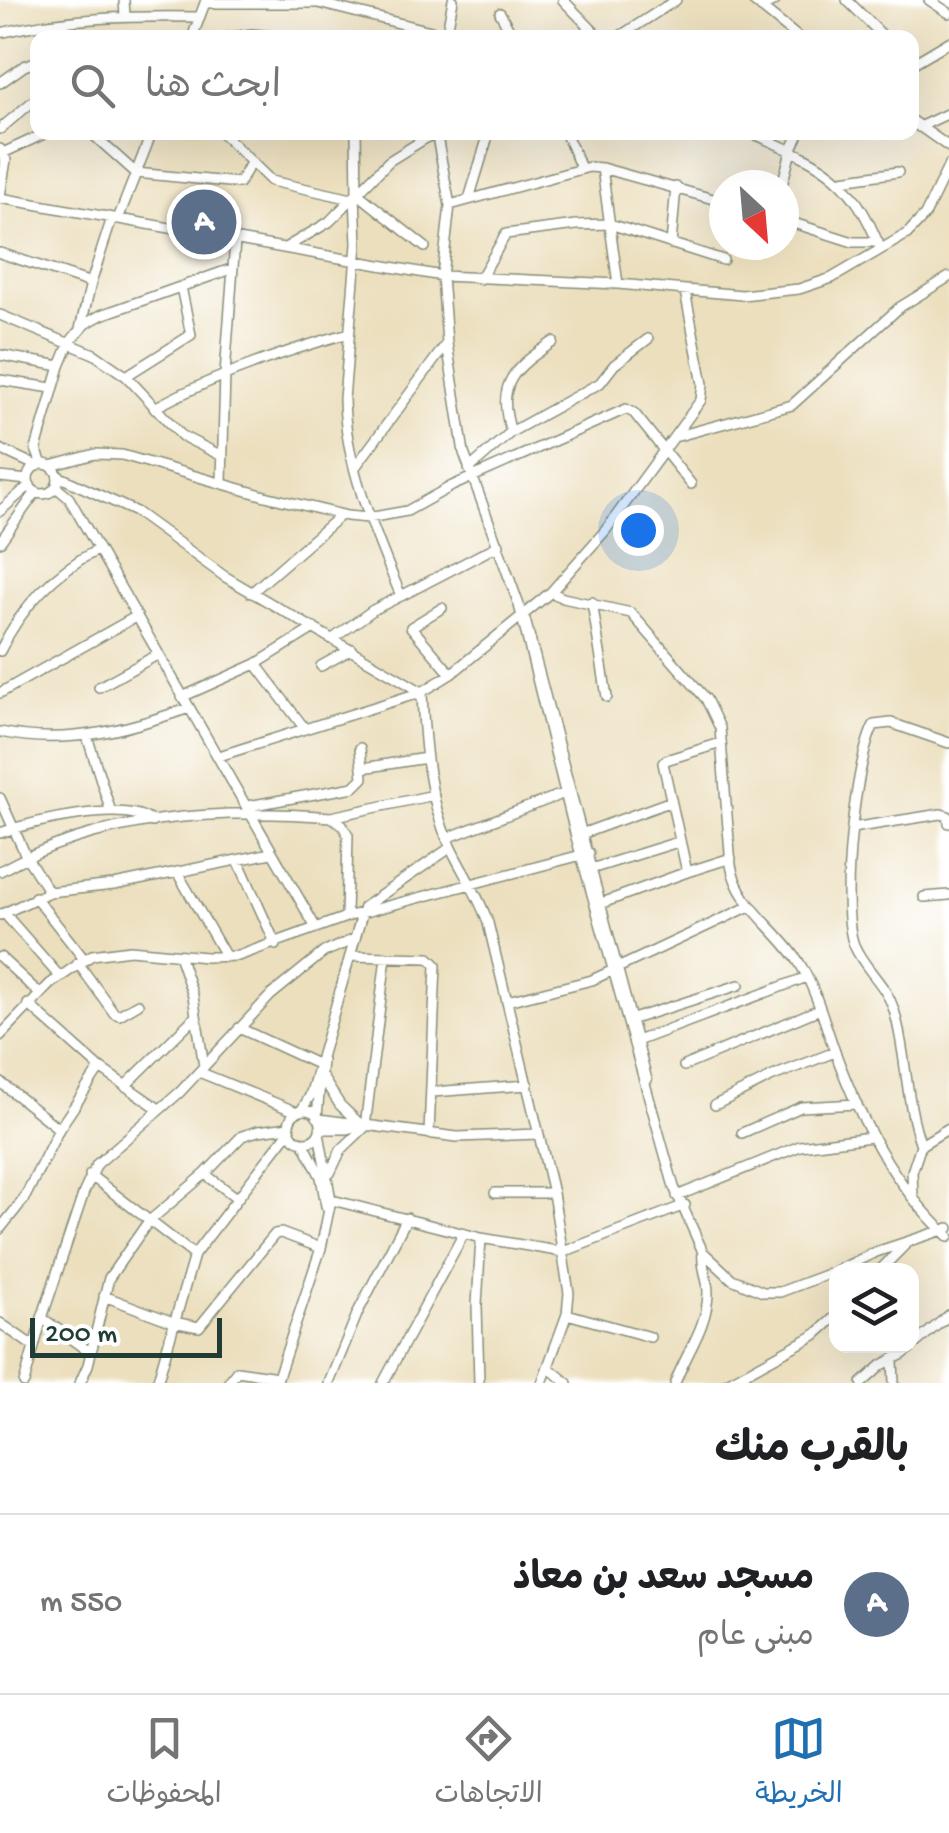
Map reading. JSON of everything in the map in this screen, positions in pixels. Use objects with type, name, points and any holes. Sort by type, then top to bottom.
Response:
[{"type":"street","points":[[124,0],[124,16]]},
{"type":"street","points":[[447,30],[453,0]]},
{"type":"street","points":[[562,0],[592,30]]},
{"type":"street","points":[[629,30],[676,0]]},
{"type":"street","points":[[752,0],[785,30]]},
{"type":"street","points":[[761,8],[776,0]]},
{"type":"street","points":[[848,0],[877,30]]},
{"type":"street","points":[[929,0],[949,13]]},
{"type":"street","points":[[195,30],[205,2],[318,3],[423,30]]},
{"type":"street","points":[[500,14],[509,30]]},
{"type":"street","points":[[0,33],[43,24],[124,16],[199,17]]},
{"type":"street","points":[[919,58],[949,42]]},
{"type":"street","points":[[0,84],[30,64]]},
{"type":"street","points":[[0,129],[30,104]]},
{"type":"street","points":[[919,123],[949,113]]},
{"type":"street","points":[[919,127],[949,147]]},
{"type":"street","points":[[30,139],[2,151],[6,171],[0,197],[442,276],[618,284],[742,295],[798,289],[832,278],[879,245],[907,234],[933,201],[949,164]]},
{"type":"street","points":[[99,140],[136,173],[239,183],[250,163]]},
{"type":"street","points":[[80,330],[91,283],[149,140]]},
{"type":"street","points":[[229,140],[250,163],[280,184],[355,196],[425,247]]},
{"type":"street","points":[[356,140],[356,260],[344,412],[368,518],[402,596]]},
{"type":"street","points":[[284,248],[329,222],[388,161],[423,140]]},
{"type":"street","points":[[438,140],[450,205],[442,276],[448,342],[470,474],[500,545],[523,618],[584,834],[585,854],[594,868],[635,1042]]},
{"type":"street","points":[[469,199],[487,140]]},
{"type":"street","points":[[569,140],[582,168]]},
{"type":"street","points":[[768,140],[842,180],[859,203],[879,245]]},
{"type":"street","points":[[786,170],[796,140]]},
{"type":"street","points":[[450,205],[582,168],[602,168],[709,198]]},
{"type":"street","points":[[602,168],[618,284]]},
{"type":"street","points":[[842,180],[898,172]]},
{"type":"street","points":[[671,244],[676,188]]},
{"type":"street","points":[[480,279],[506,234],[576,225],[610,224],[709,256]]},
{"type":"street","points":[[799,225],[853,242],[879,245]]},
{"type":"street","points":[[222,481],[231,270],[236,241]]},
{"type":"street","points":[[0,252],[91,283]]},
{"type":"street","points":[[43,465],[36,449],[52,388],[70,342],[80,330],[101,314],[231,270]]},
{"type":"street","points":[[678,436],[792,405],[812,391],[900,307],[949,277]]},
{"type":"street","points":[[126,376],[191,336],[181,287]]},
{"type":"street","points":[[220,756],[422,692],[523,618],[551,592],[594,544],[698,407],[704,392],[685,291]]},
{"type":"street","points":[[0,315],[70,342],[126,376],[182,436],[222,456]]},
{"type":"street","points":[[154,408],[225,374],[349,332]]},
{"type":"street","points":[[470,474],[511,432],[592,388],[648,339]]},
{"type":"street","points":[[356,466],[448,342]]},
{"type":"street","points":[[511,432],[506,409],[509,380],[553,342]]},
{"type":"street","points":[[0,356],[60,366]]},
{"type":"street","points":[[0,380],[52,388]]},
{"type":"street","points":[[0,542],[43,465],[109,453],[341,515],[368,518],[408,511],[470,474],[626,409],[634,412],[691,484]]},
{"type":"street","points":[[0,449],[43,465],[58,476],[136,512],[204,563],[422,692]]},
{"type":"street","points":[[12,456],[31,483],[45,494],[56,487],[58,476]]},
{"type":"street","points":[[0,477],[31,483]]},
{"type":"street","points":[[2,508],[31,483]]},
{"type":"street","points":[[56,487],[69,498],[250,809],[270,854],[316,928]]},
{"type":"street","points":[[2,508],[19,512]]},
{"type":"street","points":[[252,593],[341,515]]},
{"type":"street","points":[[334,638],[373,610],[500,545]]},
{"type":"street","points":[[0,652],[22,612],[50,581],[70,564],[97,550]]},
{"type":"street","points":[[551,592],[628,611],[706,699],[717,718],[737,886],[793,953],[807,977],[871,1137],[913,1200],[946,1232]]},
{"type":"street","points":[[592,602],[607,697]]},
{"type":"street","points":[[442,608],[411,625],[450,674]]},
{"type":"street","points":[[0,692],[137,616]]},
{"type":"street","points":[[523,618],[566,793],[635,1042],[682,1203],[703,1252],[732,1279],[772,1293],[829,1274]]},
{"type":"street","points":[[182,696],[256,664],[314,628]]},
{"type":"street","points":[[321,666],[352,649]]},
{"type":"street","points":[[99,688],[158,655]]},
{"type":"street","points":[[256,664],[305,729]]},
{"type":"street","points":[[422,692],[426,758],[434,795],[448,843],[488,923],[553,1193],[569,1302],[542,1383]]},
{"type":"street","points":[[0,732],[42,739],[87,736],[129,728],[189,708]]},
{"type":"street","points":[[922,1145],[912,1118],[894,1010],[850,933],[852,828],[874,725],[891,723],[949,743]]},
{"type":"street","points":[[87,736],[110,812]]},
{"type":"street","points":[[687,872],[669,802],[664,761],[721,743]]},
{"type":"street","points":[[0,871],[26,856],[82,836],[250,809],[354,787],[363,778],[360,748]]},
{"type":"street","points":[[363,768],[426,758]]},
{"type":"street","points":[[156,1383],[194,1256],[274,1152],[310,1096],[369,900],[448,843],[566,793]]},
{"type":"street","points":[[250,809],[331,817],[434,795]]},
{"type":"street","points":[[0,798],[26,856],[49,892]]},
{"type":"street","points":[[584,834],[669,802]]},
{"type":"street","points":[[0,832],[110,812],[137,812],[152,822]]},
{"type":"street","points":[[852,828],[941,814],[948,816],[949,824]]},
{"type":"street","points":[[331,817],[348,834],[346,917]]},
{"type":"street","points":[[594,868],[678,842]]},
{"type":"street","points":[[60,977],[2,914],[49,892],[114,885],[270,854]]},
{"type":"street","points":[[0,1036],[28,1004],[60,977],[81,961],[101,953],[130,950],[226,957],[276,945],[346,917],[585,854]]},
{"type":"street","points":[[602,904],[731,858]]},
{"type":"street","points":[[238,860],[276,945]]},
{"type":"street","points":[[176,872],[226,957]]},
{"type":"street","points":[[924,897],[949,895]]},
{"type":"street","points":[[35,897],[114,1013],[121,1014],[138,1004]]},
{"type":"street","points":[[507,1001],[584,983],[750,906]]},
{"type":"street","points":[[24,1383],[90,1175],[106,1155],[201,1069],[271,995],[318,956],[355,939]]},
{"type":"street","points":[[179,955],[196,1016],[201,1069]]},
{"type":"street","points":[[351,956],[429,958],[436,965],[429,1134]]},
{"type":"street","points":[[0,957],[40,994]]},
{"type":"street","points":[[329,1176],[341,1150],[361,1126],[386,957]]},
{"type":"street","points":[[635,1042],[807,977]]},
{"type":"street","points":[[632,1019],[739,985]]},
{"type":"street","points":[[28,1004],[100,1068],[159,1109]]},
{"type":"street","points":[[684,1066],[820,1009]]},
{"type":"street","points":[[125,1086],[196,1016]]},
{"type":"street","points":[[239,1028],[317,1064]]},
{"type":"street","points":[[228,1383],[237,1371],[277,1380],[321,1248],[329,1176],[319,1124],[322,1048]]},
{"type":"street","points":[[715,1105],[772,1076],[835,1052]]},
{"type":"street","points":[[0,1229],[24,1199],[59,1129],[100,1068]]},
{"type":"street","points":[[201,1069],[274,1104],[299,1112],[310,1111],[319,1124],[484,1138],[539,1134]]},
{"type":"street","points":[[322,1077],[340,1105],[361,1126]]},
{"type":"street","points":[[0,1082],[59,1129]]},
{"type":"street","points":[[432,1092],[528,1086]]},
{"type":"street","points":[[274,1104],[321,1177],[328,1199]]},
{"type":"street","points":[[742,1133],[797,1108],[857,1104]]},
{"type":"street","points":[[274,1152],[312,1140],[319,1124]]},
{"type":"street","points":[[80,1383],[114,1266],[148,1222],[246,1134],[289,1127]]},
{"type":"street","points":[[913,1200],[912,1172],[922,1145],[949,1128]]},
{"type":"street","points":[[328,1199],[480,1238],[563,1252],[682,1203],[800,1146],[871,1137]]},
{"type":"street","points":[[205,1174],[237,1198]]},
{"type":"street","points":[[90,1175],[194,1256]]},
{"type":"street","points":[[495,1194],[553,1193]]},
{"type":"street","points":[[329,1383],[358,1312],[407,1218]]},
{"type":"street","points":[[856,1263],[910,1240],[946,1232]]},
{"type":"street","points":[[104,1296],[173,1322],[201,1326],[277,1233],[321,1248]]},
{"type":"street","points":[[383,1383],[463,1234]]},
{"type":"street","points":[[478,1383],[476,1305],[480,1238]]},
{"type":"street","points":[[887,1263],[910,1240]]},
{"type":"street","points":[[675,1383],[705,1316],[708,1293],[703,1252]]},
{"type":"street","points":[[567,1314],[650,1337]]},
{"type":"street","points":[[862,1383],[949,1315]]},
{"type":"street","points":[[42,1318],[91,1353]]},
{"type":"street","points":[[727,1383],[815,1335],[829,1322]]},
{"type":"street","points":[[0,1323],[33,1346]]},
{"type":"street","points":[[893,1360],[894,1383]]},
{"type":"street","points":[[548,1367],[567,1383]]},
{"type":"place","name":"مسجد سعد بن معاذ","points":[[204,222]]}]
